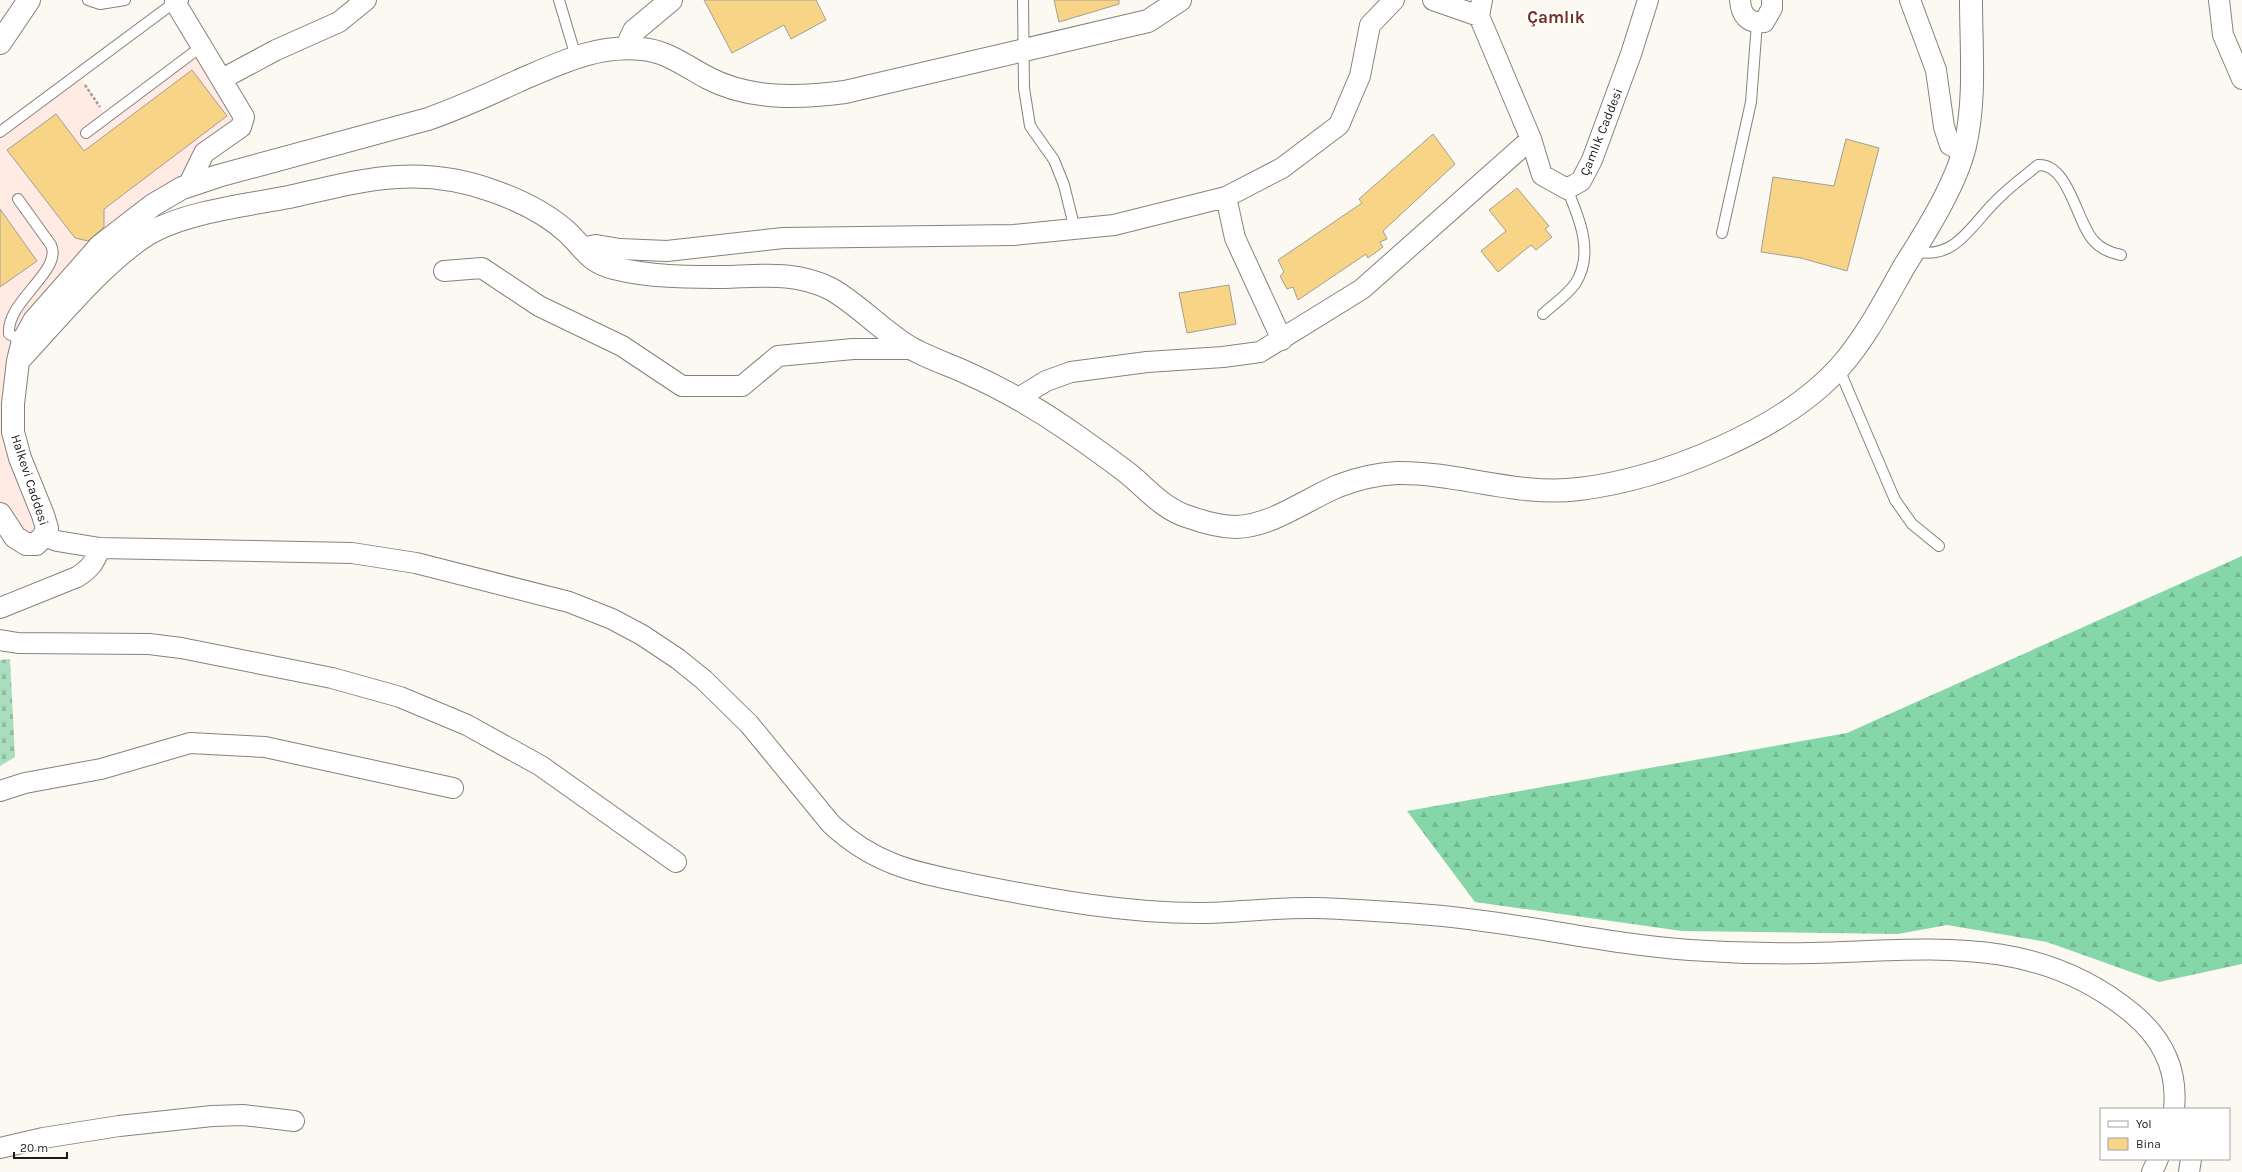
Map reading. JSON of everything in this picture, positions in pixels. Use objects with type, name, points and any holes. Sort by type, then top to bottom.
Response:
[{"type":"street","points":[[0,43],[29,0]]},
{"type":"street","points":[[222,79],[276,50],[339,22],[366,0]]},
{"type":"street","points":[[626,48],[634,31],[671,0]]},
{"type":"street","points":[[20,351],[39,315],[100,246],[153,205],[188,186],[428,119],[576,57],[610,49],[626,48],[653,50],[674,59],[708,78],[741,90],[788,96],[845,92],[1148,21],[1180,0]]},
{"type":"street","points":[[582,248],[596,244],[620,249],[667,251],[783,238],[1014,235],[1114,225],[1226,197],[1282,168],[1338,125],[1360,76],[1370,25],[1394,0]]},
{"type":"street","points":[[1433,0],[1480,8]]},
{"type":"street","name":"Çamlık Caddesi","points":[[1480,8],[1531,139],[1542,175],[1567,189],[1581,181],[1592,160],[1631,54],[1648,0]]},
{"type":"street","points":[[1740,0],[1741,11],[1749,21],[1757,23],[1764,22],[1772,8],[1772,0]]},
{"type":"street","points":[[1910,0],[1936,70],[1944,127],[1950,145],[1964,152]]},
{"type":"street","points":[[20,351],[121,255],[141,238],[158,228],[199,215],[364,181],[397,177],[432,178],[466,183],[495,191],[524,204],[546,216],[565,230],[589,258],[600,264],[625,270],[691,277],[792,276],[809,280],[829,288],[847,300],[881,328],[913,349],[972,375],[1066,428],[1128,474],[1161,504],[1183,516],[1220,525],[1238,527],[1256,524],[1338,486],[1364,478],[1395,473],[1442,476],[1529,489],[1573,490],[1658,473],[1720,448],[1780,416],[1816,391],[1839,369],[1855,348],[1914,251],[1955,176],[1964,152],[1970,116],[1971,0]]},
{"type":"street","points":[[2219,0],[2223,35],[2242,79]]},
{"type":"street","points":[[176,1],[243,112],[244,122],[235,132],[204,153],[188,186]]},
{"type":"street","points":[[1017,399],[1046,381],[1071,372],[1147,362],[1223,357],[1260,352],[1282,340],[1362,289],[1531,139]]},
{"type":"street","points":[[1226,197],[1235,238],[1282,340]]},
{"type":"street","points":[[444,271],[482,268],[540,306],[622,346],[682,386],[742,386],[778,356],[853,349],[913,349]]},
{"type":"street","name":"Halkevi Caddesi","points":[[0,514],[15,537],[26,544],[36,544],[44,536],[47,528],[20,458],[13,432],[13,404],[20,351]]},
{"type":"street","points":[[44,536],[57,541],[100,548],[352,553],[416,563],[569,602],[612,619],[642,635],[678,659],[709,684],[749,724],[831,824],[845,837],[884,861],[903,869],[1027,895],[1120,909],[1199,913],[1312,908],[1374,911],[1489,921],[1636,944],[1689,950],[1766,953],[1945,949],[1999,953],[2065,973],[2099,989],[2145,1024],[2162,1046],[2173,1070],[2176,1094],[2174,1108]]},
{"type":"street","points":[[0,608],[77,577],[88,570],[95,561],[100,548]]},
{"type":"street","points":[[0,640],[18,643],[149,644],[181,648],[332,678],[400,697],[467,725],[541,766],[676,862]]},
{"type":"street","points":[[0,791],[25,783],[101,769],[190,743],[265,747],[454,788]]},
{"type":"street","points":[[0,1148],[42,1138],[119,1126],[212,1116],[243,1115],[294,1121]]},
{"type":"street","points":[[2152,1172],[2158,1160]]},
{"type":"street","points":[[2189,1172],[2191,1160]]},
{"type":"lane","points":[[88,0],[100,4],[126,0]]},
{"type":"lane","points":[[559,0],[576,57]]},
{"type":"lane","points":[[1023,0],[1022,50],[1024,88],[1030,126],[1054,160],[1064,185],[1075,230]]},
{"type":"lane","points":[[0,132],[176,1]]},
{"type":"lane","points":[[1722,233],[1751,102],[1757,23]]},
{"type":"lane","points":[[86,133],[202,46]]},
{"type":"lane","points":[[1914,251],[1932,253],[1947,250],[1972,228],[1999,197],[2038,165],[2043,165],[2051,168],[2071,194],[2084,227],[2093,241],[2106,251],[2121,255]]},
{"type":"lane","points":[[1543,314],[1575,284],[1582,264],[1584,244],[1582,223],[1567,189]]},
{"type":"lane","points":[[18,199],[51,245],[53,252],[51,262],[19,302],[10,319],[9,334],[20,351]]},
{"type":"lane","points":[[1839,369],[1895,500],[1912,524],[1938,546]]},
{"type":"path","points":[[78,74],[107,118]]},
{"type":"shaded area","points":[[202,46],[243,112],[198,163],[58,291],[13,404],[43,515],[36,544],[0,514],[0,127],[78,74],[107,117]]},
{"type":"green space","points":[[2242,556],[2242,964],[2159,982],[2047,942],[1947,925],[1898,934],[1682,931],[1475,902],[1407,811],[1847,733]]},
{"type":"green space","points":[[10,659],[15,757],[0,766],[0,660]]},
{"type":"building","points":[[704,0],[816,0],[826,20],[791,39],[784,25],[732,53]]},
{"type":"building","points":[[1054,0],[1119,0],[1119,4],[1059,22]]},
{"type":"building","points":[[192,70],[227,116],[104,209],[104,227],[88,241],[75,238],[7,150],[56,114],[84,151]]},
{"type":"building","points":[[1433,134],[1455,164],[1383,231],[1387,239],[1380,242],[1383,247],[1368,258],[1366,254],[1298,300],[1293,287],[1287,289],[1280,276],[1284,272],[1278,260],[1362,203],[1359,199]]},
{"type":"building","points":[[1846,139],[1879,148],[1847,271],[1801,258],[1761,252],[1773,177],[1834,186]]},
{"type":"building","points":[[1517,188],[1549,226],[1545,229],[1552,237],[1536,250],[1531,245],[1498,272],[1481,251],[1506,231],[1489,210]]},
{"type":"building","points":[[0,209],[37,261],[0,287]]},
{"type":"building","points":[[1229,285],[1236,324],[1187,333],[1179,293]]},
{"type":"district","name":"Çamlık","points":[[1556,17]]}]
